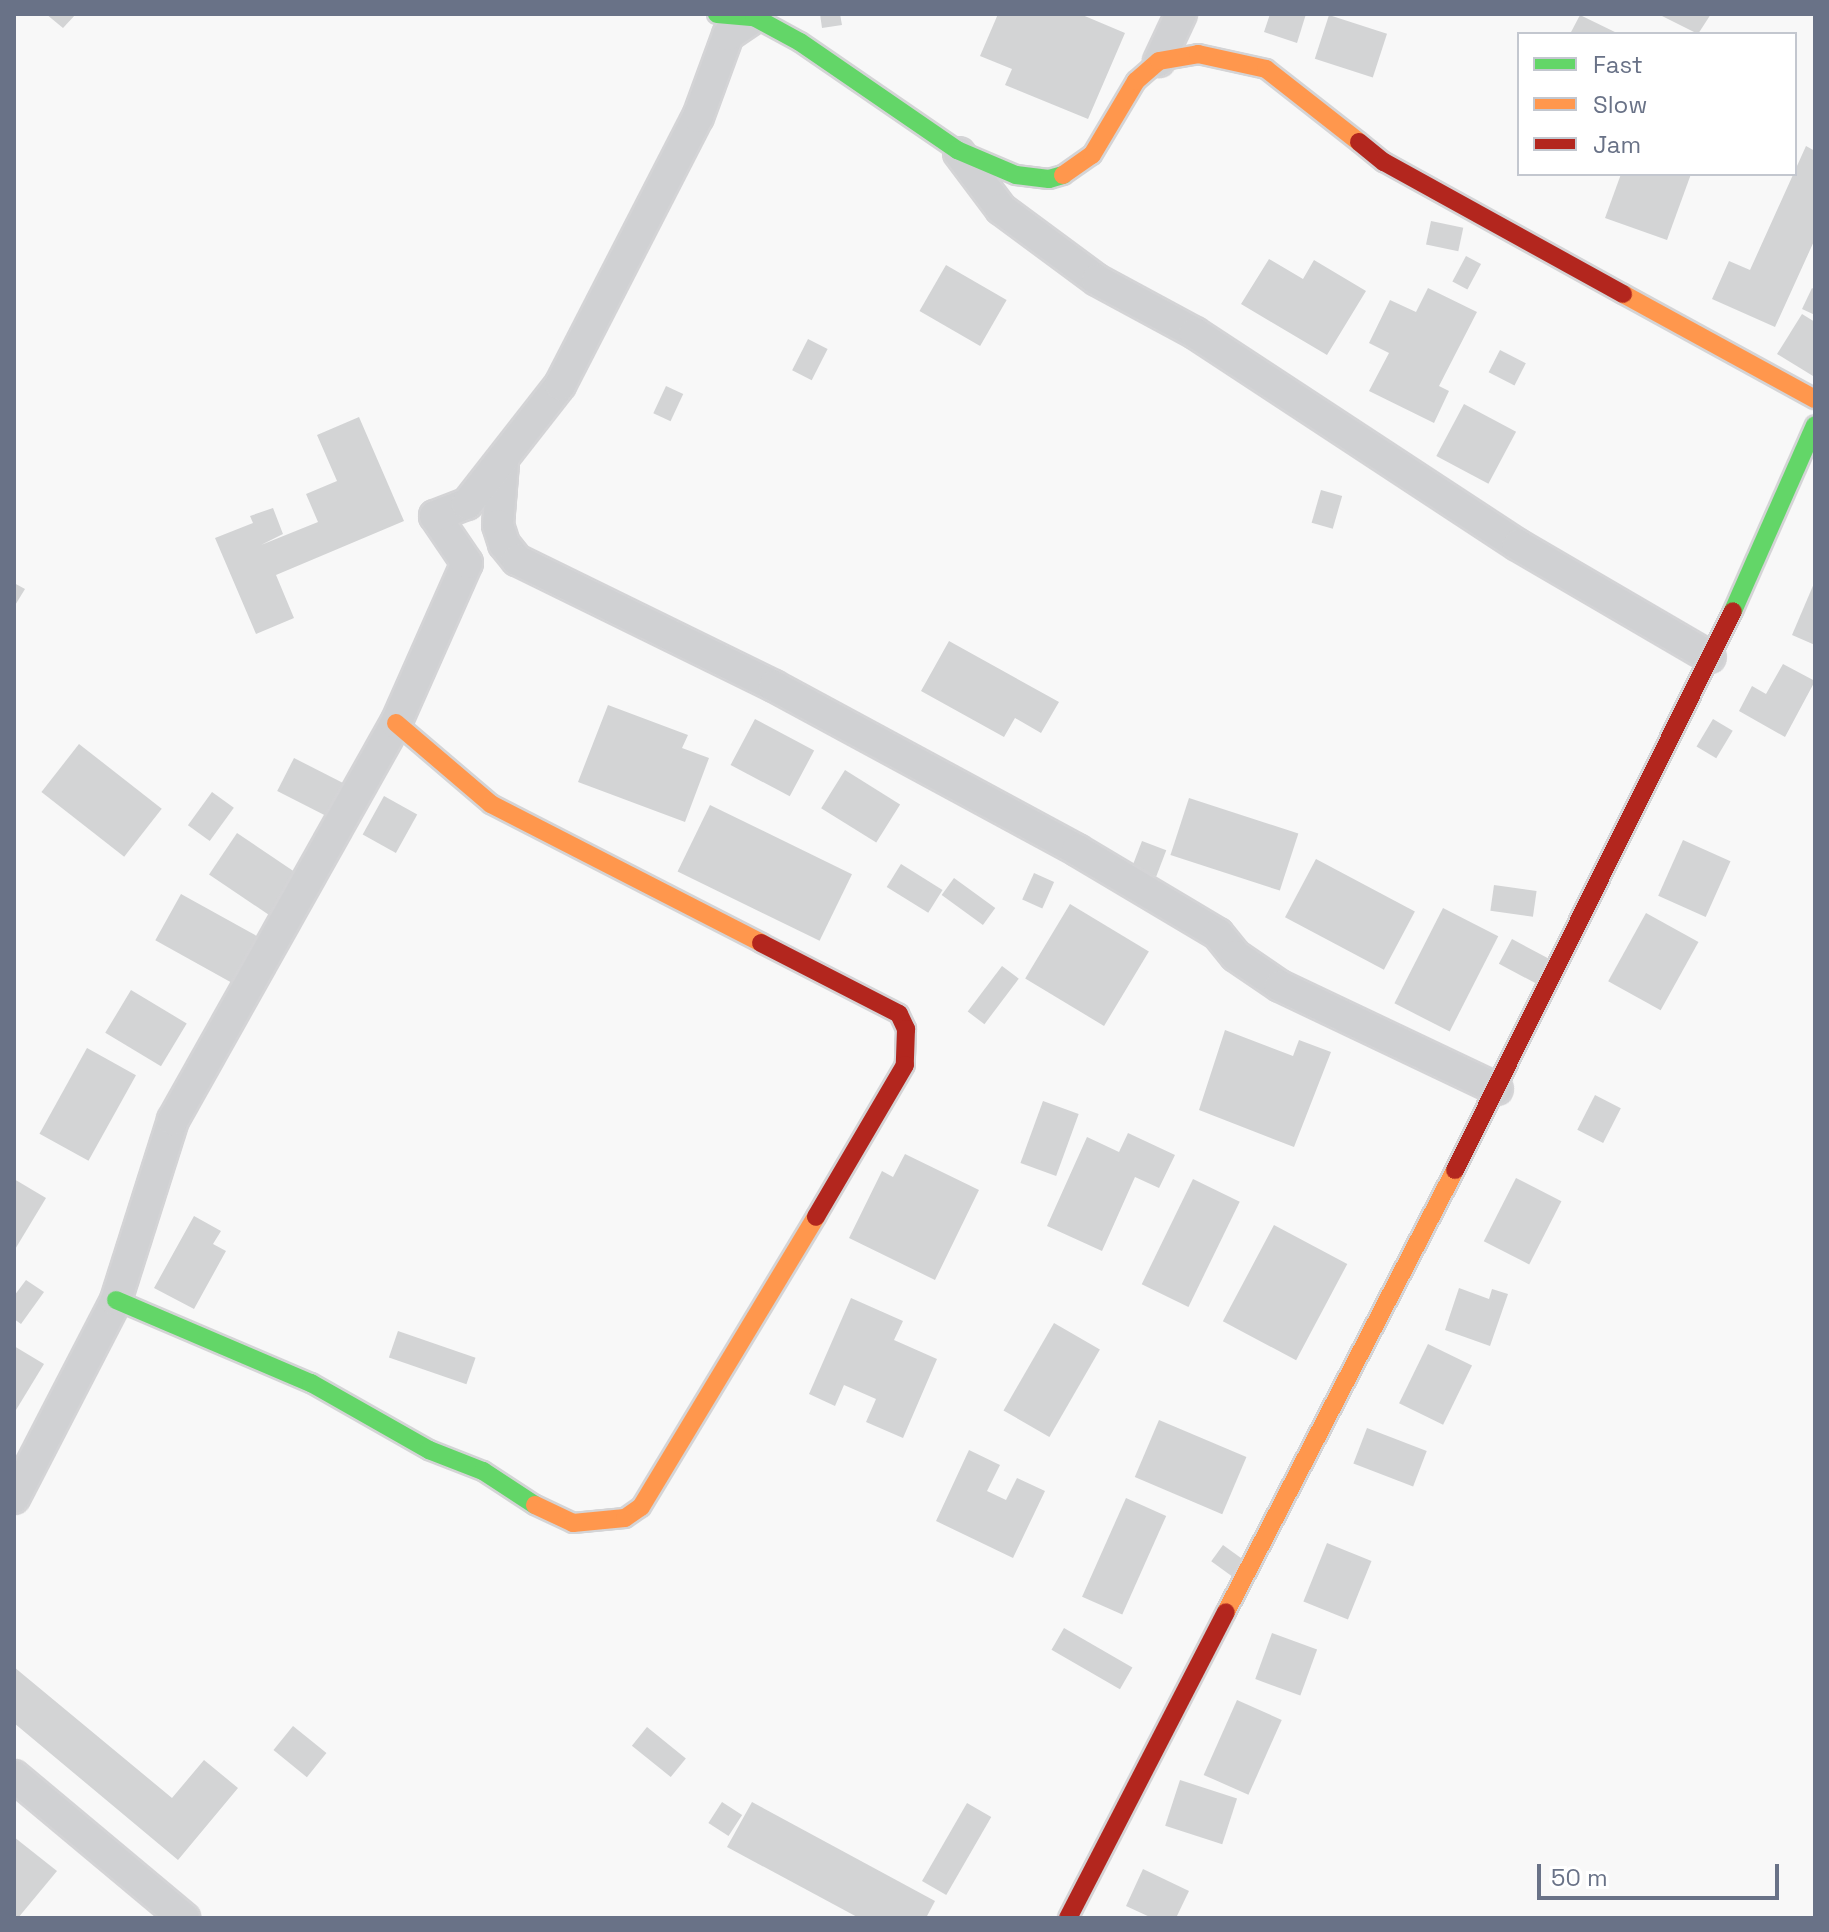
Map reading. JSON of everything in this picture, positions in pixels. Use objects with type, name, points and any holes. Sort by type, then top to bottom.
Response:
[{"type":"street","points":[[717,14],[757,16],[957,150],[1016,175],[1049,179],[1073,172],[1092,155],[1136,81],[1159,61],[1181,14]]},
{"type":"street","points":[[467,563],[435,516],[467,504],[503,463],[560,385],[698,117],[728,35],[757,16]]},
{"type":"street","points":[[1159,61],[1198,54],[1266,69],[1384,162],[1815,399]]},
{"type":"street","points":[[957,150],[1001,209],[1097,280],[1195,333],[1518,545],[1710,657]]},
{"type":"street","points":[[1068,1918],[1497,1089],[1710,657],[1815,425]]},
{"type":"street","points":[[503,463],[498,525],[517,560]]},
{"type":"street","points":[[467,563],[517,560],[774,686],[1077,850],[1218,934],[1236,956],[1280,986],[1497,1089]]},
{"type":"street","points":[[14,1498],[116,1300],[173,1120],[396,723],[467,563]]},
{"type":"street","points":[[116,1300],[311,1383],[429,1450],[483,1471],[548,1513],[573,1523],[625,1518],[641,1507],[691,1432],[905,1065],[906,1029],[899,1014],[881,1002],[750,941],[643,878],[491,804],[396,723]]},
{"type":"street","points":[[14,1776],[184,1918]]},
{"type":"building","points":[[46,14],[76,14],[63,28]]},
{"type":"building","points":[[820,14],[840,14],[842,25],[822,28]]},
{"type":"building","points":[[998,14],[1080,14],[1125,33],[1088,119],[1005,85],[1012,69],[980,56]]},
{"type":"building","points":[[1270,14],[1306,14],[1297,43],[1264,32]]},
{"type":"building","points":[[1658,14],[1711,14],[1699,32]]},
{"type":"building","points":[[1329,15],[1387,34],[1373,78],[1315,59]]},
{"type":"building","points":[[1580,15],[1615,32],[1571,32]]},
{"type":"building","points":[[1806,146],[1815,151],[1815,239],[1775,327],[1712,299],[1729,261],[1750,270],[1792,176],[1797,176],[1797,166]]},
{"type":"building","points":[[1620,176],[1690,176],[1667,240],[1605,218]]},
{"type":"building","points":[[1431,221],[1463,228],[1458,251],[1426,244]]},
{"type":"building","points":[[1466,256],[1481,264],[1467,290],[1452,282]]},
{"type":"building","points":[[1269,259],[1303,279],[1314,260],[1366,291],[1327,355],[1241,304]]},
{"type":"building","points":[[946,265],[1007,300],[980,346],[920,311]]},
{"type":"building","points":[[1428,288],[1477,312],[1439,386],[1449,391],[1434,423],[1369,391],[1389,353],[1369,343],[1390,300],[1416,312]]},
{"type":"building","points":[[1812,288],[1815,290],[1815,315],[1802,309]]},
{"type":"building","points":[[1802,314],[1815,322],[1813,376],[1777,354]]},
{"type":"building","points":[[808,339],[828,349],[812,380],[792,370]]},
{"type":"building","points":[[1500,350],[1526,363],[1514,385],[1489,372]]},
{"type":"building","points":[[666,386],[683,394],[671,421],[653,413]]},
{"type":"building","points":[[1464,404],[1516,432],[1488,484],[1436,456]]},
{"type":"building","points":[[359,417],[404,521],[276,575],[294,618],[256,634],[215,538],[253,523],[250,516],[273,508],[283,534],[261,545],[318,522],[306,494],[337,481],[317,435]]},
{"type":"building","points":[[1321,490],[1342,496],[1333,529],[1312,523]]},
{"type":"building","points":[[1815,581],[1815,645],[1792,635]]},
{"type":"building","points":[[14,583],[25,589],[14,607]]},
{"type":"building","points":[[949,641],[1059,702],[1041,733],[1015,718],[1004,737],[921,691]]},
{"type":"building","points":[[1783,664],[1815,681],[1785,737],[1739,711],[1752,686],[1766,694]]},
{"type":"building","points":[[608,705],[688,735],[682,748],[709,758],[685,822],[578,782]]},
{"type":"building","points":[[755,719],[814,750],[790,796],[731,765]]},
{"type":"building","points":[[1713,719],[1733,731],[1716,758],[1697,746]]},
{"type":"building","points":[[79,744],[162,809],[124,857],[41,792]]},
{"type":"building","points":[[294,758],[352,788],[335,820],[277,791]]},
{"type":"building","points":[[845,770],[900,804],[876,843],[821,808]]},
{"type":"building","points":[[212,792],[234,808],[210,841],[188,825]]},
{"type":"building","points":[[384,796],[417,814],[396,853],[363,834]]},
{"type":"building","points":[[1189,798],[1298,834],[1280,891],[1170,855]]},
{"type":"building","points":[[710,805],[852,874],[820,941],[678,872]]},
{"type":"building","points":[[237,833],[300,875],[272,917],[209,874]]},
{"type":"building","points":[[1683,840],[1731,861],[1706,917],[1658,896]]},
{"type":"building","points":[[1142,841],[1166,850],[1156,876],[1132,867]]},
{"type":"building","points":[[1316,859],[1415,912],[1384,970],[1285,917]]},
{"type":"building","points":[[901,864],[943,890],[928,913],[887,887]]},
{"type":"building","points":[[1034,873],[1054,882],[1042,908],[1022,899]]},
{"type":"building","points":[[954,878],[995,908],[983,925],[942,895]]},
{"type":"building","points":[[1494,885],[1537,891],[1533,917],[1490,911]]},
{"type":"building","points":[[181,894],[260,938],[234,984],[155,940]]},
{"type":"building","points":[[1070,904],[1149,951],[1104,1026],[1025,979]]},
{"type":"building","points":[[1443,908],[1498,936],[1450,1031],[1394,1003]]},
{"type":"building","points":[[1646,913],[1698,942],[1661,1010],[1608,981]]},
{"type":"building","points":[[1512,939],[1559,964],[1546,989],[1499,964]]},
{"type":"building","points":[[1002,966],[1019,979],[984,1024],[968,1012]]},
{"type":"building","points":[[131,990],[187,1023],[161,1066],[105,1033]]},
{"type":"building","points":[[1225,1030],[1293,1056],[1299,1040],[1331,1052],[1294,1147],[1199,1110]]},
{"type":"building","points":[[87,1048],[136,1075],[88,1161],[39,1134]]},
{"type":"building","points":[[1595,1095],[1621,1108],[1603,1143],[1577,1130]]},
{"type":"building","points":[[1043,1101],[1079,1114],[1056,1176],[1020,1163]]},
{"type":"building","points":[[1128,1133],[1175,1155],[1159,1188],[1135,1177],[1102,1251],[1047,1226],[1087,1137],[1119,1152]]},
{"type":"building","points":[[905,1154],[979,1190],[935,1280],[849,1238],[882,1171],[893,1177]]},
{"type":"building","points":[[1516,1178],[1561,1201],[1529,1264],[1484,1241]]},
{"type":"building","points":[[14,1179],[46,1198],[14,1251]]},
{"type":"building","points":[[1193,1179],[1240,1202],[1188,1307],[1142,1284]]},
{"type":"building","points":[[194,1216],[221,1231],[213,1244],[226,1251],[194,1309],[154,1288]]},
{"type":"building","points":[[1274,1225],[1347,1264],[1296,1360],[1223,1321]]},
{"type":"building","points":[[26,1280],[44,1292],[21,1324],[14,1319],[14,1296]]},
{"type":"building","points":[[1459,1288],[1489,1299],[1492,1289],[1508,1294],[1490,1346],[1445,1330]]},
{"type":"building","points":[[851,1298],[903,1321],[894,1340],[937,1359],[903,1438],[866,1422],[876,1399],[844,1385],[835,1406],[809,1394]]},
{"type":"building","points":[[1054,1323],[1100,1350],[1049,1437],[1004,1410]]},
{"type":"building","points":[[398,1331],[476,1358],[466,1384],[389,1357]]},
{"type":"building","points":[[1428,1344],[1472,1365],[1443,1425],[1399,1403]]},
{"type":"building","points":[[14,1346],[44,1364],[16,1410],[14,1409]]},
{"type":"building","points":[[1159,1420],[1246,1457],[1222,1514],[1135,1477]]},
{"type":"building","points":[[1367,1428],[1427,1451],[1413,1486],[1353,1463]]},
{"type":"building","points":[[969,1450],[1000,1465],[987,1491],[1006,1500],[1017,1478],[1045,1491],[1013,1558],[936,1521]]},
{"type":"building","points":[[1126,1498],[1166,1516],[1122,1615],[1082,1597]]},
{"type":"building","points":[[1327,1543],[1372,1561],[1348,1619],[1303,1601]]},
{"type":"building","points":[[1223,1545],[1244,1560],[1232,1576],[1211,1561]]},
{"type":"building","points":[[1064,1628],[1132,1668],[1120,1689],[1052,1650]]},
{"type":"building","points":[[1272,1633],[1317,1649],[1300,1695],[1255,1679]]},
{"type":"building","points":[[14,1667],[172,1798],[204,1760],[238,1788],[178,1860],[14,1723]]},
{"type":"building","points":[[1237,1700],[1282,1720],[1248,1795],[1204,1775]]},
{"type":"building","points":[[293,1726],[326,1753],[307,1777],[273,1750]]},
{"type":"building","points":[[647,1727],[686,1758],[671,1777],[632,1746]]},
{"type":"building","points":[[1180,1780],[1237,1799],[1222,1844],[1165,1826]]},
{"type":"building","points":[[722,1802],[742,1815],[729,1836],[708,1823]]},
{"type":"building","points":[[752,1802],[935,1901],[926,1918],[859,1918],[727,1847]]},
{"type":"building","points":[[967,1803],[991,1817],[946,1895],[922,1881]]},
{"type":"building","points":[[14,1837],[57,1871],[18,1918],[14,1918]]},
{"type":"building","points":[[1143,1869],[1189,1891],[1176,1918],[1152,1918],[1126,1906]]},
{"type":"traffic: fast","points":[[717,14],[754,17],[800,42],[957,150],[1016,175],[1049,179],[1063,175]]},
{"type":"traffic: fast","points":[[1733,611],[1815,425]]},
{"type":"traffic: fast","points":[[116,1300],[311,1383],[429,1450],[483,1471],[535,1505]]},
{"type":"traffic: slow","points":[[1063,175],[1092,155],[1136,81],[1159,61],[1198,54],[1266,69],[1359,142]]},
{"type":"traffic: slow","points":[[1623,294],[1815,399]]},
{"type":"traffic: slow","points":[[396,723],[491,804],[761,943]]},
{"type":"traffic: slow","points":[[1226,1612],[1455,1170]]},
{"type":"traffic: slow","points":[[535,1505],[573,1523],[625,1518],[641,1507],[816,1217]]},
{"type":"traffic: jam","points":[[1359,142],[1384,162],[1623,294]]},
{"type":"traffic: jam","points":[[1455,1170],[1733,611]]},
{"type":"traffic: jam","points":[[761,943],[899,1014],[906,1029],[905,1065],[816,1217]]},
{"type":"traffic: jam","points":[[1068,1918],[1226,1612]]}]
